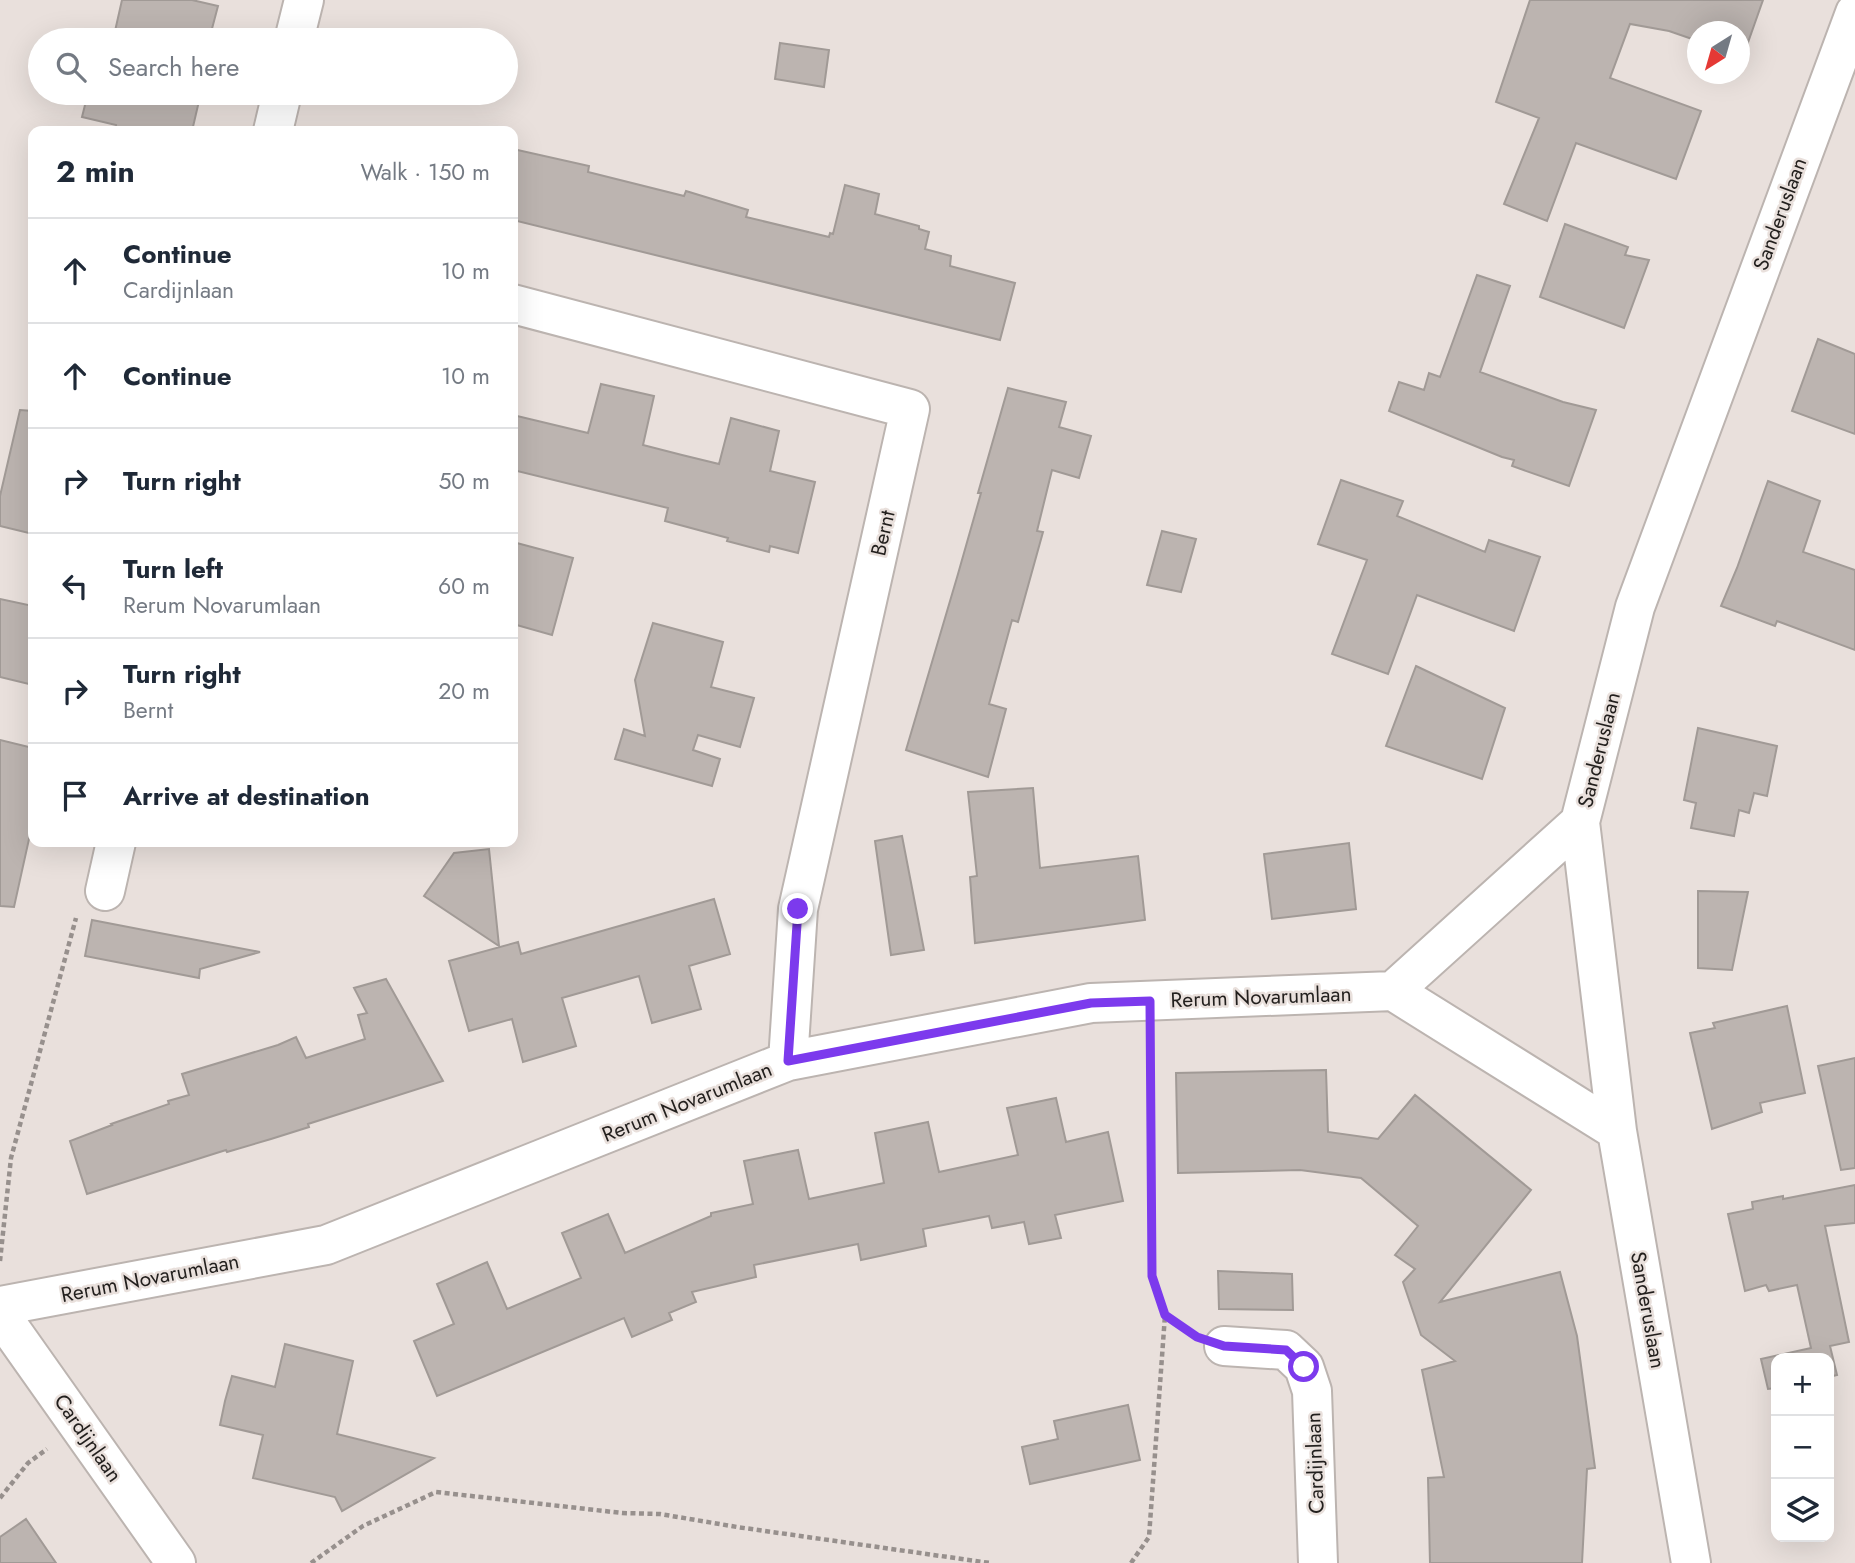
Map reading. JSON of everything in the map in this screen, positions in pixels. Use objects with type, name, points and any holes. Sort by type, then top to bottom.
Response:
[{"type":"street","points":[[297,28],[304,0]]},
{"type":"street","name":"Sanderuslaan","points":[[1691,1563],[1617,1131],[1580,822],[1635,607],[1855,13]]},
{"type":"street","points":[[274,126],[279,105]]},
{"type":"street","name":"Bernt","points":[[518,305],[911,409],[798,909],[788,1061]]},
{"type":"street","points":[[1580,822],[1393,991],[1617,1131]]},
{"type":"street","points":[[105,891],[115,847]]},
{"type":"street","name":"Rerum Novarumlaan","points":[[0,1306],[326,1245],[788,1061],[1091,1003],[1393,991]]},
{"type":"street","name":"Cardijnlaan","points":[[0,1314],[176,1563]]},
{"type":"street","name":"Cardijnlaan","points":[[1224,1346],[1286,1350],[1304,1367],[1312,1391],[1318,1563]]},
{"type":"path","points":[[0,1261],[11,1157],[80,904],[105,891]]},
{"type":"path","points":[[1131,1563],[1149,1537],[1165,1315],[1152,1276],[1150,1001]]},
{"type":"path","points":[[1165,1315],[1197,1337],[1224,1346]]},
{"type":"path","points":[[0,1498],[28,1463],[79,1425]]},
{"type":"path","points":[[311,1563],[363,1526],[436,1492],[622,1513],[660,1514],[989,1563]]},
{"type":"building","points":[[122,0],[192,0],[218,6],[212,28],[116,28]]},
{"type":"building","points":[[1530,0],[1763,0],[1750,37],[1750,21],[1687,21],[1687,37],[1630,24],[1610,78],[1701,111],[1676,179],[1576,143],[1547,221],[1504,204],[1539,118],[1496,102]]},
{"type":"building","points":[[780,43],[829,50],[824,87],[775,79]]},
{"type":"building","points":[[85,105],[198,105],[193,126],[116,126],[82,117]]},
{"type":"building","points":[[518,150],[589,166],[588,172],[684,196],[686,191],[748,210],[746,217],[829,237],[830,233],[833,234],[845,185],[879,194],[875,214],[919,226],[919,229],[929,232],[925,249],[951,256],[950,266],[1015,283],[1000,340],[518,221]]},
{"type":"building","points":[[1565,224],[1628,247],[1625,255],[1649,260],[1624,328],[1540,297]]},
{"type":"building","points":[[1477,275],[1510,286],[1480,372],[1563,402],[1596,410],[1569,486],[1512,466],[1514,460],[1389,411],[1399,382],[1424,390],[1429,373],[1440,377]]},
{"type":"building","points":[[1818,339],[1855,354],[1855,434],[1792,411]]},
{"type":"building","points":[[601,384],[654,396],[643,445],[719,464],[731,418],[779,431],[770,471],[815,482],[798,553],[770,546],[769,552],[727,541],[728,538],[665,521],[668,508],[518,471],[518,416],[588,433]]},
{"type":"building","points":[[1008,388],[1066,402],[1059,427],[1091,436],[1079,478],[1052,470],[1037,531],[1043,532],[1018,622],[1012,620],[989,704],[1006,709],[988,777],[906,750],[981,493],[978,493]]},
{"type":"building","points":[[20,410],[28,411],[28,533],[0,526],[0,496]]},
{"type":"building","points":[[1341,480],[1403,501],[1397,516],[1485,552],[1489,540],[1540,557],[1514,631],[1417,595],[1388,674],[1332,654],[1367,560],[1318,544]]},
{"type":"building","points":[[1768,481],[1820,501],[1803,552],[1855,570],[1855,650],[1777,621],[1775,626],[1721,606]]},
{"type":"building","points":[[1162,531],[1196,539],[1181,592],[1147,585]]},
{"type":"building","points":[[518,543],[573,558],[552,635],[518,625]]},
{"type":"building","points":[[0,599],[28,605],[28,684],[0,677]]},
{"type":"building","points":[[653,623],[723,642],[711,687],[754,698],[740,747],[698,735],[693,750],[720,759],[712,786],[615,759],[624,729],[645,736],[635,680]]},
{"type":"building","points":[[1416,666],[1505,708],[1482,779],[1386,746]]},
{"type":"building","points":[[1698,728],[1777,746],[1767,796],[1754,793],[1749,813],[1739,810],[1734,836],[1691,828],[1696,803],[1684,800]]},
{"type":"building","points":[[0,740],[28,747],[28,844],[14,907],[0,906]]},
{"type":"building","points":[[1033,788],[1040,868],[1138,856],[1145,920],[975,943],[970,877],[977,876],[968,792]]},
{"type":"building","points":[[902,836],[924,950],[891,955],[875,841]]},
{"type":"building","points":[[1349,843],[1356,909],[1272,919],[1264,854]]},
{"type":"building","points":[[489,849],[499,946],[424,896],[454,853]]},
{"type":"building","points":[[1698,891],[1748,892],[1732,970],[1698,968]]},
{"type":"building","points":[[714,899],[730,954],[689,966],[701,1009],[652,1023],[639,976],[562,998],[576,1046],[523,1062],[512,1019],[469,1031],[449,961],[518,942],[521,954]]},
{"type":"building","points":[[92,920],[260,952],[200,969],[199,978],[85,956]]},
{"type":"building","points":[[386,979],[443,1081],[308,1124],[309,1127],[87,1194],[70,1141],[189,1095],[182,1074],[296,1037],[306,1058],[365,1039],[358,1015],[367,1013],[354,988]]},
{"type":"building","points":[[1787,1006],[1805,1093],[1760,1103],[1762,1112],[1712,1129],[1690,1033],[1715,1028],[1713,1023]]},
{"type":"building","points":[[1855,1058],[1855,1168],[1841,1170],[1818,1066]]},
{"type":"building","points":[[1326,1070],[1328,1132],[1378,1139],[1415,1095],[1531,1190],[1440,1302],[1560,1272],[1577,1336],[1595,1468],[1587,1469],[1582,1563],[1430,1563],[1428,1478],[1444,1477],[1422,1370],[1455,1361],[1421,1335],[1403,1282],[1415,1269],[1395,1255],[1418,1226],[1361,1178],[1300,1170],[1178,1173],[1176,1073]]},
{"type":"building","points":[[1056,1098],[1066,1142],[1108,1132],[1123,1201],[1055,1215],[1061,1238],[1029,1244],[1024,1222],[992,1228],[989,1216],[923,1229],[926,1246],[861,1260],[858,1244],[754,1265],[756,1277],[692,1292],[696,1302],[669,1313],[672,1320],[632,1337],[624,1318],[437,1396],[414,1341],[454,1324],[437,1284],[487,1262],[507,1309],[581,1278],[562,1233],[608,1214],[625,1253],[711,1216],[711,1213],[753,1204],[744,1161],[798,1150],[809,1199],[884,1183],[875,1133],[928,1122],[939,1172],[1018,1155],[1007,1108]]},
{"type":"building","points":[[1855,1185],[1855,1223],[1825,1226],[1849,1342],[1830,1346],[1832,1353],[1788,1353],[1811,1348],[1797,1285],[1769,1291],[1766,1285],[1745,1291],[1728,1214],[1753,1209],[1752,1202],[1783,1196],[1783,1199]]},
{"type":"building","points":[[1218,1271],[1292,1274],[1293,1310],[1219,1309]]},
{"type":"building","points":[[285,1344],[353,1361],[337,1434],[434,1458],[342,1511],[335,1497],[253,1478],[263,1435],[220,1425],[225,1401],[232,1376],[275,1387]]},
{"type":"building","points":[[1771,1357],[1771,1389],[1768,1389],[1761,1359]]},
{"type":"building","points":[[1128,1405],[1140,1460],[1030,1484],[1022,1447],[1058,1439],[1054,1421]]},
{"type":"building","points":[[26,1519],[56,1563],[0,1563],[0,1537]]},
{"type":"route","points":[[798,909],[788,1061],[1091,1003],[1150,1001],[1152,1276],[1165,1315],[1197,1337],[1224,1346],[1286,1350],[1304,1367]]}]
